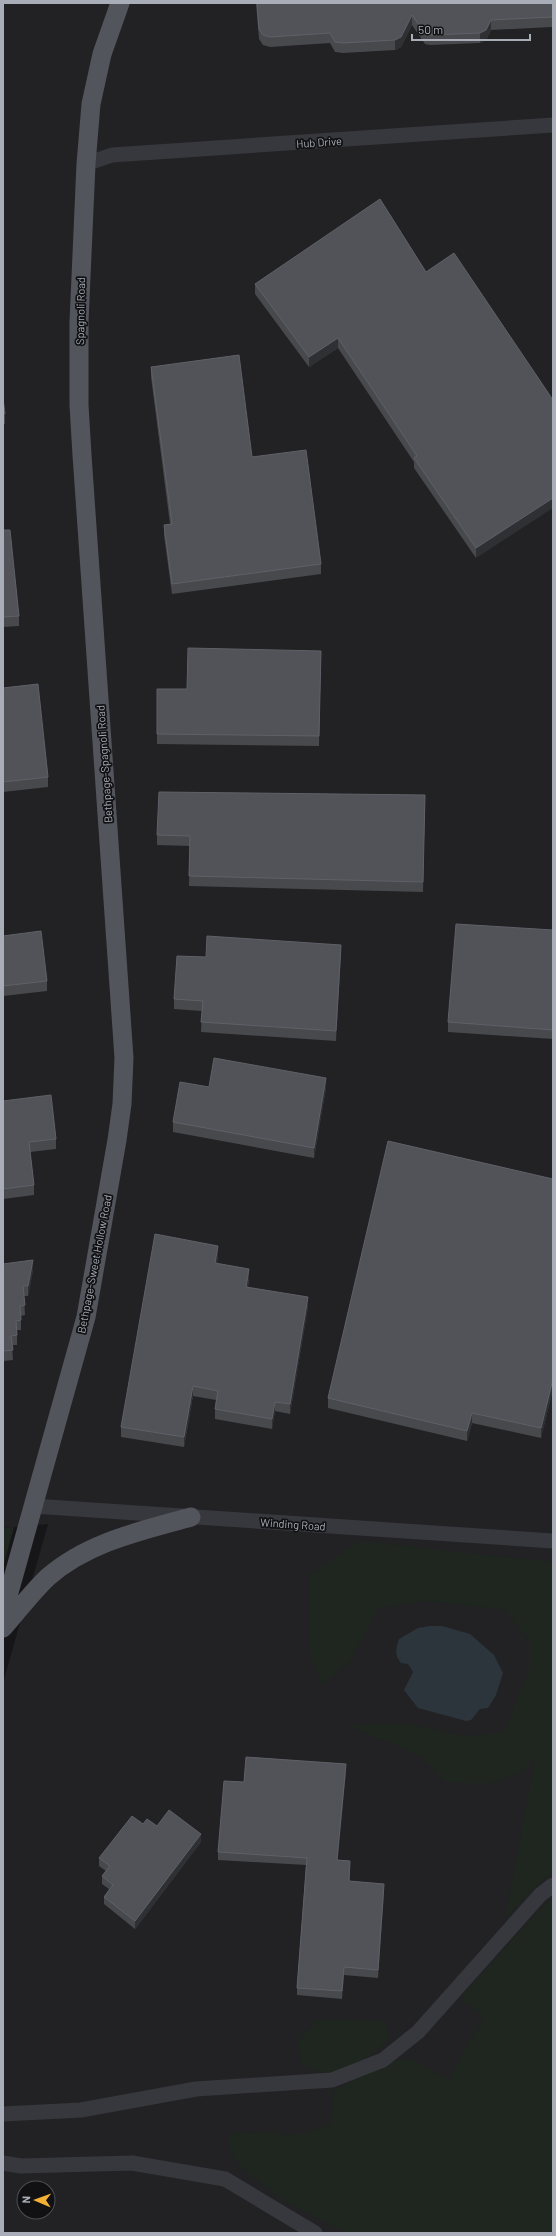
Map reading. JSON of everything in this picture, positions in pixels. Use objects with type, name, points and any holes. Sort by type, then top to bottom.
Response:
[{"type":"main road","name":"Spagnoli Road","points":[[94,622],[79,382],[80,285],[86,164],[91,104],[102,54],[120,3]]},
{"type":"main road","name":"Bethpage-Spagnoli Road","points":[[94,622],[114,906]]},
{"type":"main road","name":"Bethpage-Sweet Hollow Road","points":[[3,1614],[86,1317],[122,1104],[124,1058],[114,906]]},
{"type":"main road","points":[[3,1628],[48,1577],[93,1547],[191,1517]]},
{"type":"street","name":"Hub Drive","points":[[86,164],[112,156],[553,125]]},
{"type":"street","name":"Winding Road","points":[[33,1506],[553,1541]]},
{"type":"street","points":[[3,2114],[81,2110],[196,2089],[332,2080],[383,2060],[418,2032],[540,1895],[553,1885]]},
{"type":"street","points":[[3,2163],[20,2166],[132,2163],[225,2179],[315,2233]]},
{"type":"shaded area","points":[[3,3],[553,3],[553,2233],[3,2233],[3,1683],[48,1524],[3,1528]]},
{"type":"shaded area","points":[[14,1527],[3,1567],[3,1528]]},
{"type":"shaded area","points":[[358,1541],[553,1562],[553,1871],[505,1918],[536,1756],[520,1774],[486,1784],[446,1782],[420,1755],[349,1726],[375,1723],[410,1724],[465,1736],[504,1732],[529,1669],[529,1640],[503,1609],[425,1601],[378,1609],[350,1661],[322,1685],[309,1652],[310,1575]]},
{"type":"shaded area","points":[[442,1626],[470,1634],[494,1655],[503,1673],[496,1695],[488,1708],[480,1709],[471,1720],[466,1721],[418,1708],[404,1690],[413,1672],[408,1664],[401,1663],[397,1657],[396,1648],[399,1639],[418,1628]]},
{"type":"shaded area","points":[[553,1899],[553,2233],[345,2233],[282,2200],[240,2167],[230,2151],[228,2139],[236,2133],[273,2132],[287,2135],[308,2132],[331,2124],[334,2090],[396,2060],[413,2059],[428,2069],[449,2079],[484,2016],[464,2001],[463,1994],[545,1904]]},
{"type":"shaded area","points":[[318,2019],[385,2021],[389,2040],[364,2060],[326,2074],[301,2065],[298,2040]]},
{"type":"building","points":[[257,3],[553,3],[553,16],[491,20],[486,30],[480,33],[430,35],[425,34],[412,15],[401,37],[395,40],[343,43],[335,42],[330,33],[270,37],[263,35],[259,29]]},
{"type":"building","points":[[380,199],[426,272],[454,253],[553,400],[553,498],[476,548],[414,458],[417,456],[338,338],[309,357],[255,284]]},
{"type":"building","points":[[239,355],[252,457],[306,450],[321,564],[172,584],[164,525],[172,524],[151,367]]},
{"type":"building","points":[[3,398],[5,414],[3,414]]},
{"type":"building","points":[[3,530],[10,530],[19,616],[3,617]]},
{"type":"building","points":[[188,648],[321,651],[319,736],[157,734],[157,689],[187,689]]},
{"type":"building","points":[[38,684],[48,777],[3,782],[3,688]]},
{"type":"building","points":[[159,792],[425,795],[423,882],[189,876],[190,836],[157,835]]},
{"type":"building","points":[[456,924],[553,930],[553,1030],[448,1022]]},
{"type":"building","points":[[41,931],[47,981],[3,986],[3,936]]},
{"type":"building","points":[[207,936],[341,945],[336,1031],[201,1022],[203,1001],[174,999],[177,956],[206,957]]},
{"type":"building","points":[[214,1058],[326,1078],[314,1148],[173,1122],[180,1082],[209,1087]]},
{"type":"building","points":[[51,1095],[56,1139],[29,1142],[34,1185],[3,1189],[3,1101]]},
{"type":"building","points":[[388,1141],[553,1179],[553,1379],[541,1428],[472,1413],[467,1431],[328,1398]]},
{"type":"building","points":[[155,1234],[218,1246],[215,1263],[249,1269],[246,1287],[308,1297],[290,1404],[275,1402],[272,1419],[215,1409],[218,1391],[193,1386],[184,1437],[121,1427]]},
{"type":"building","points":[[33,1260],[28,1286],[23,1286],[25,1305],[20,1306],[21,1320],[16,1321],[17,1335],[11,1336],[13,1350],[3,1351],[3,1264]]},
{"type":"building","points":[[246,1757],[346,1764],[337,1860],[350,1861],[349,1881],[384,1884],[378,1970],[344,1967],[342,1991],[297,1988],[307,1858],[218,1852],[224,1781],[244,1782]]},
{"type":"building","points":[[169,1810],[201,1834],[135,1921],[104,1897],[113,1885],[102,1876],[110,1866],[99,1858],[132,1816],[143,1824],[147,1819],[157,1826]]}]
